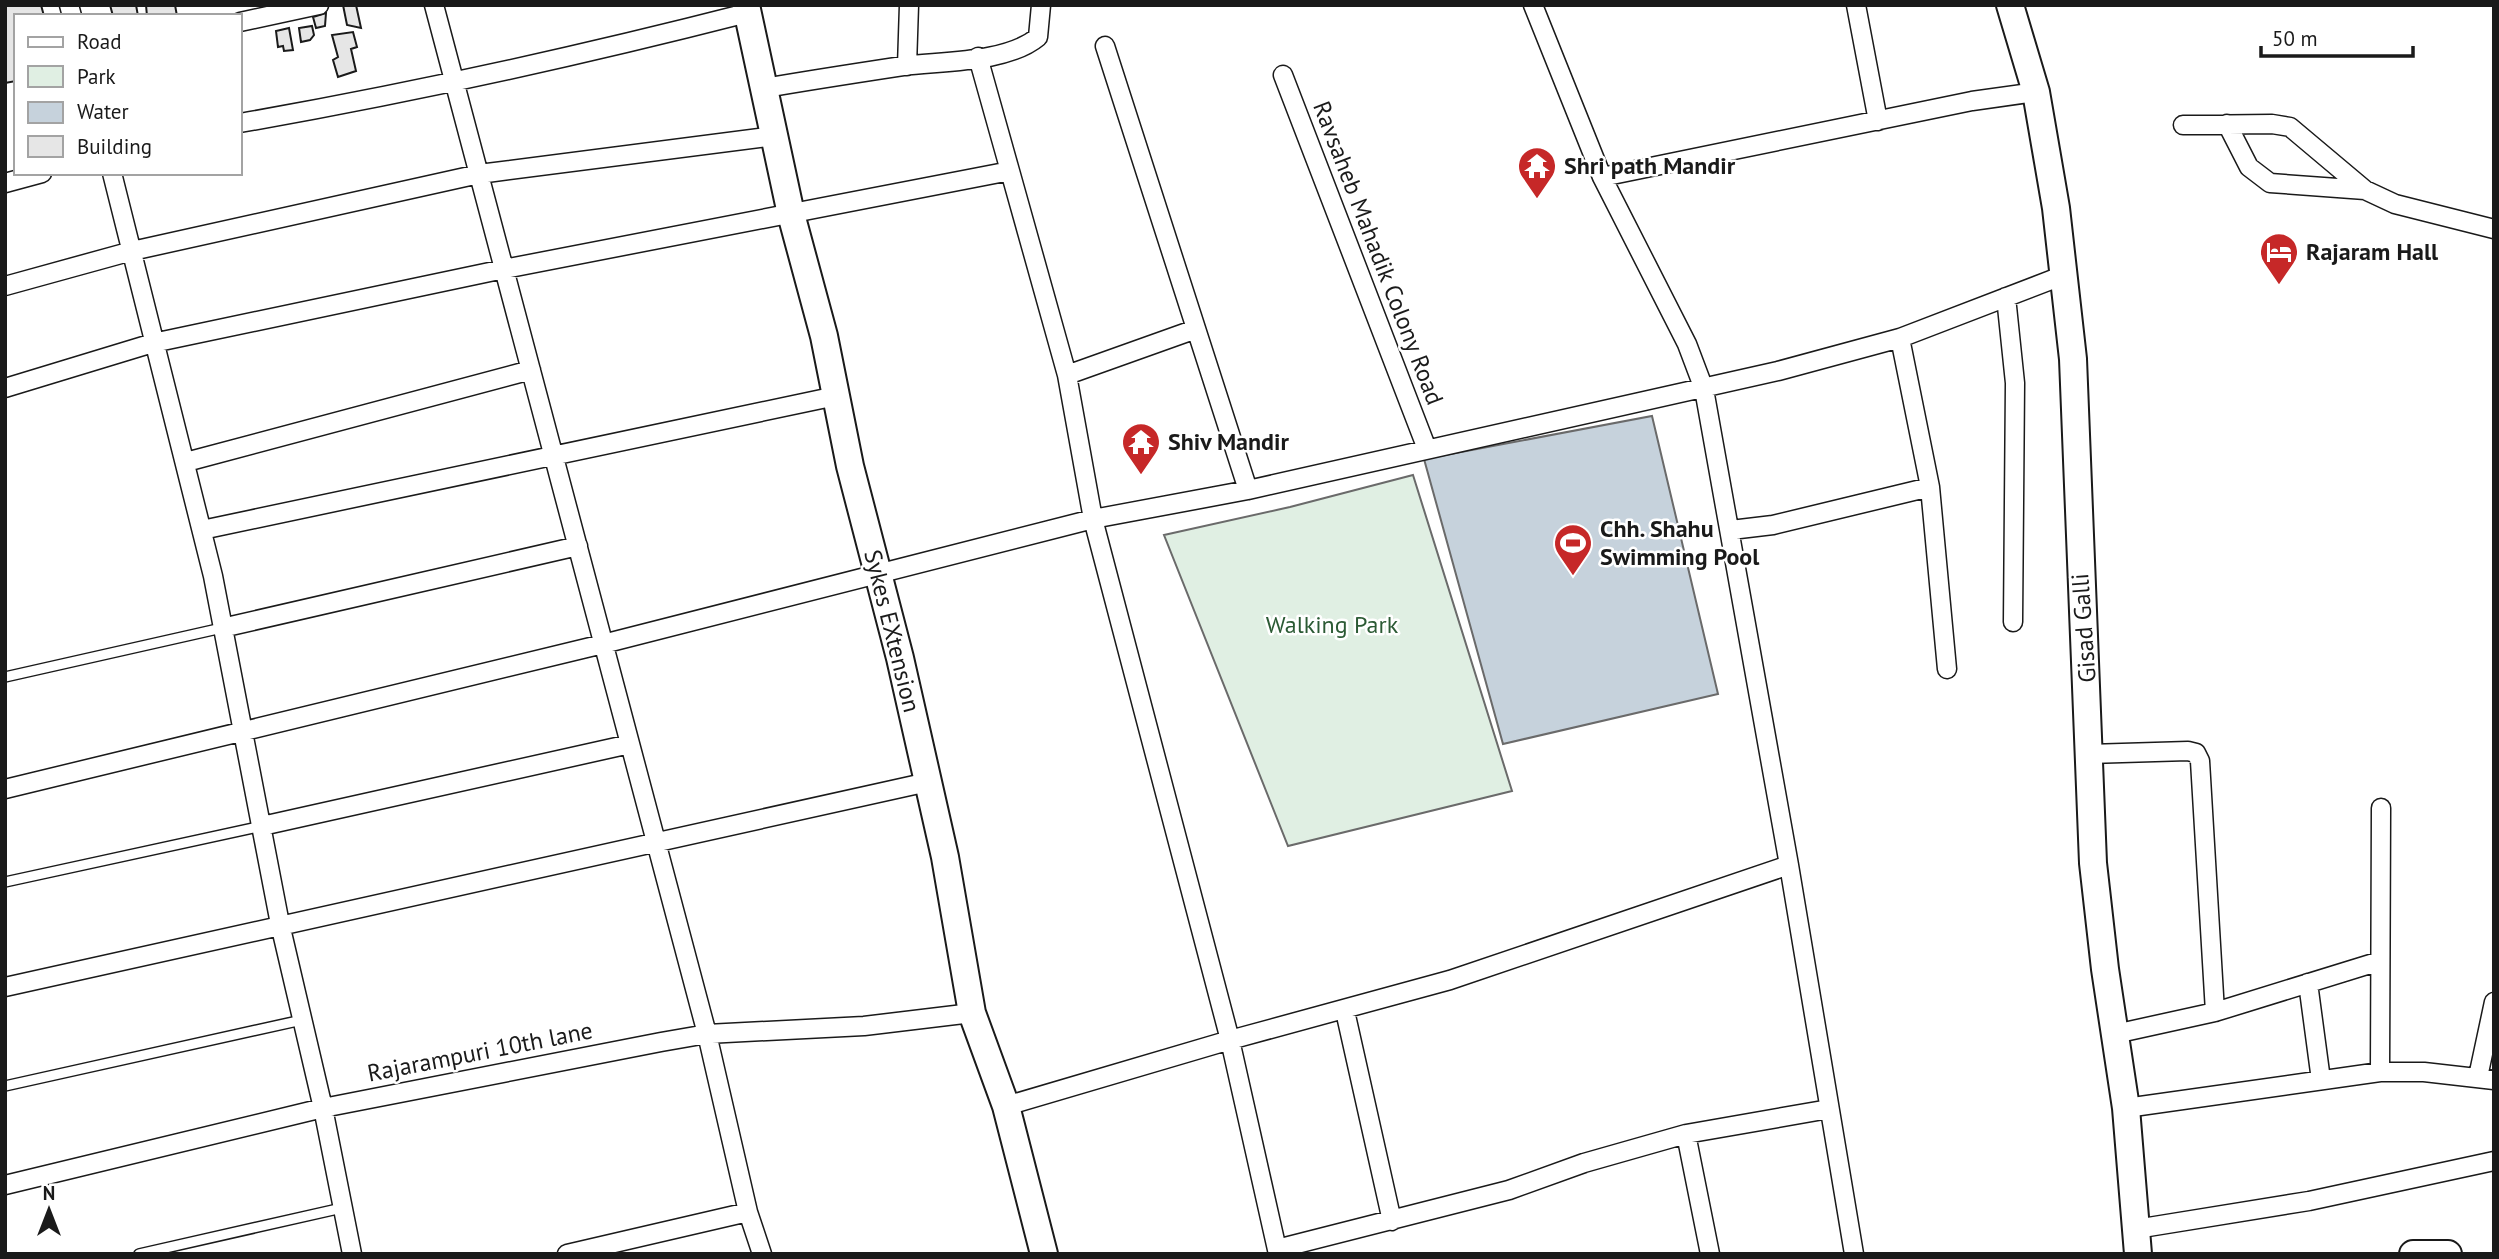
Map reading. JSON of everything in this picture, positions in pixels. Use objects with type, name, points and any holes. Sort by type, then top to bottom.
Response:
[{"type":"street","points":[[242,22],[320,5]]},
{"type":"street","points":[[434,5],[706,1034],[748,1212],[762,1254]]},
{"type":"street","points":[[907,65],[909,5]]},
{"type":"street","points":[[765,88],[1018,49],[1038,37],[1041,5]]},
{"type":"street","points":[[1533,5],[1602,177],[1687,344],[1704,389],[1731,530],[1854,1254]]},
{"type":"street","points":[[1856,5],[1878,121]]},
{"type":"street","name":"Gisad Galli","points":[[2010,5],[2036,92],[2064,275],[2078,421],[2079,550],[2093,863],[2126,1108],[2137,1241]]},
{"type":"street","points":[[242,123],[455,83],[580,56],[746,9]]},
{"type":"street","name":"Sykes EXtension","points":[[746,9],[791,214],[824,336],[928,782],[947,870],[972,1013],[1006,1106],[1044,1254]]},
{"type":"street","points":[[1105,46],[1248,490]]},
{"type":"street","points":[[978,57],[1067,375],[1093,519],[1230,1040],[1278,1251],[1509,1190],[1584,1163],[1686,1134],[1829,1109]]},
{"type":"street","name":"Ravsaheb Mahadik Colony Road","points":[[1283,75],[1427,449]]},
{"type":"street","points":[[1602,177],[1972,101],[2036,92]]},
{"type":"street","points":[[2227,124],[2249,167],[2270,183],[2365,190]]},
{"type":"street","points":[[2183,125],[2272,124],[2290,127],[2365,190],[2395,204],[2494,229]]},
{"type":"street","points":[[5,286],[132,251],[479,174],[775,136]]},
{"type":"street","points":[[5,388],[153,343],[505,269],[1010,171]]},
{"type":"street","points":[[5,183],[35,175]]},
{"type":"street","points":[[113,175],[202,530],[280,924],[323,1108],[352,1254]]},
{"type":"street","points":[[5,789],[603,643],[1093,519],[1248,490],[1704,389],[1900,338],[2064,275]]},
{"type":"street","points":[[2006,297],[2015,383],[2013,622]]},
{"type":"street","points":[[1067,375],[1196,328]]},
{"type":"street","points":[[1900,338],[1930,487],[1947,669]]},
{"type":"street","points":[[186,462],[531,370]]},
{"type":"street","points":[[202,530],[836,396]]},
{"type":"street","points":[[1731,530],[1773,525],[1930,487]]},
{"type":"street","points":[[222,628],[578,546]]},
{"type":"street","points":[[262,826],[630,744]]},
{"type":"street","points":[[2090,754],[2188,751],[2196,753],[2200,761],[2215,1012]]},
{"type":"street","points":[[5,987],[928,782]]},
{"type":"street","points":[[2379,1072],[2381,808]]},
{"type":"street","points":[[1006,1106],[1230,1040],[1345,1011],[1566,943],[1789,865]]},
{"type":"street","points":[[2115,1034],[2215,1012],[2380,961]]},
{"type":"street","points":[[2308,983],[2321,1080]]},
{"type":"street","points":[[2126,1108],[2379,1072],[2486,1078],[2494,1002]]},
{"type":"street","points":[[1345,1011],[1392,1221]]},
{"type":"street","name":"Rajarampuri 10th lane","points":[[5,1185],[323,1108],[706,1034],[864,1026],[972,1013]]},
{"type":"street","points":[[1686,1134],[1710,1254]]},
{"type":"street","points":[[2137,1241],[2494,1161]]},
{"type":"street","points":[[567,1254],[748,1212]]},
{"type":"street","points":[[2413,1254],[2448,1254]]},
{"type":"lane","points":[[5,677],[222,628]]},
{"type":"lane","points":[[5,882],[262,826]]},
{"type":"lane","points":[[5,1086],[302,1020]]},
{"type":"lane","points":[[139,1254],[341,1208]]},
{"type":"green space","name":"Walking Park","points":[[1413,475],[1512,791],[1288,846],[1164,535],[1290,507]]},
{"type":"water","name":"Chh. Shahu Swimming Pool","points":[[1652,416],[1718,694],[1503,744],[1424,459]]},
{"type":"building","points":[[5,5],[41,5],[43,14],[14,14],[14,81],[5,83]]},
{"type":"building","points":[[110,5],[136,5],[138,14],[112,14]]},
{"type":"building","points":[[146,5],[175,5],[177,14],[147,14]]},
{"type":"building","points":[[343,5],[356,5],[361,28],[347,25]]},
{"type":"building","points":[[326,13],[325,26],[316,28],[313,17]]},
{"type":"building","points":[[312,26],[314,35],[310,40],[301,42],[299,28]]},
{"type":"building","points":[[289,28],[293,50],[284,51],[283,46],[278,47],[276,31]]},
{"type":"building","points":[[353,32],[357,47],[351,49],[356,71],[338,77],[333,60],[338,57],[332,35]]},
{"type":"place","name":"Shri path Mandir","points":[[1537,200]]},
{"type":"place","name":"Rajaram Hall","points":[[2279,286]]},
{"type":"place","name":"Shiv Mandir","points":[[1141,476]]},
{"type":"place","name":"Chh. Shahu Swimming Pool","points":[[1573,577]]}]
